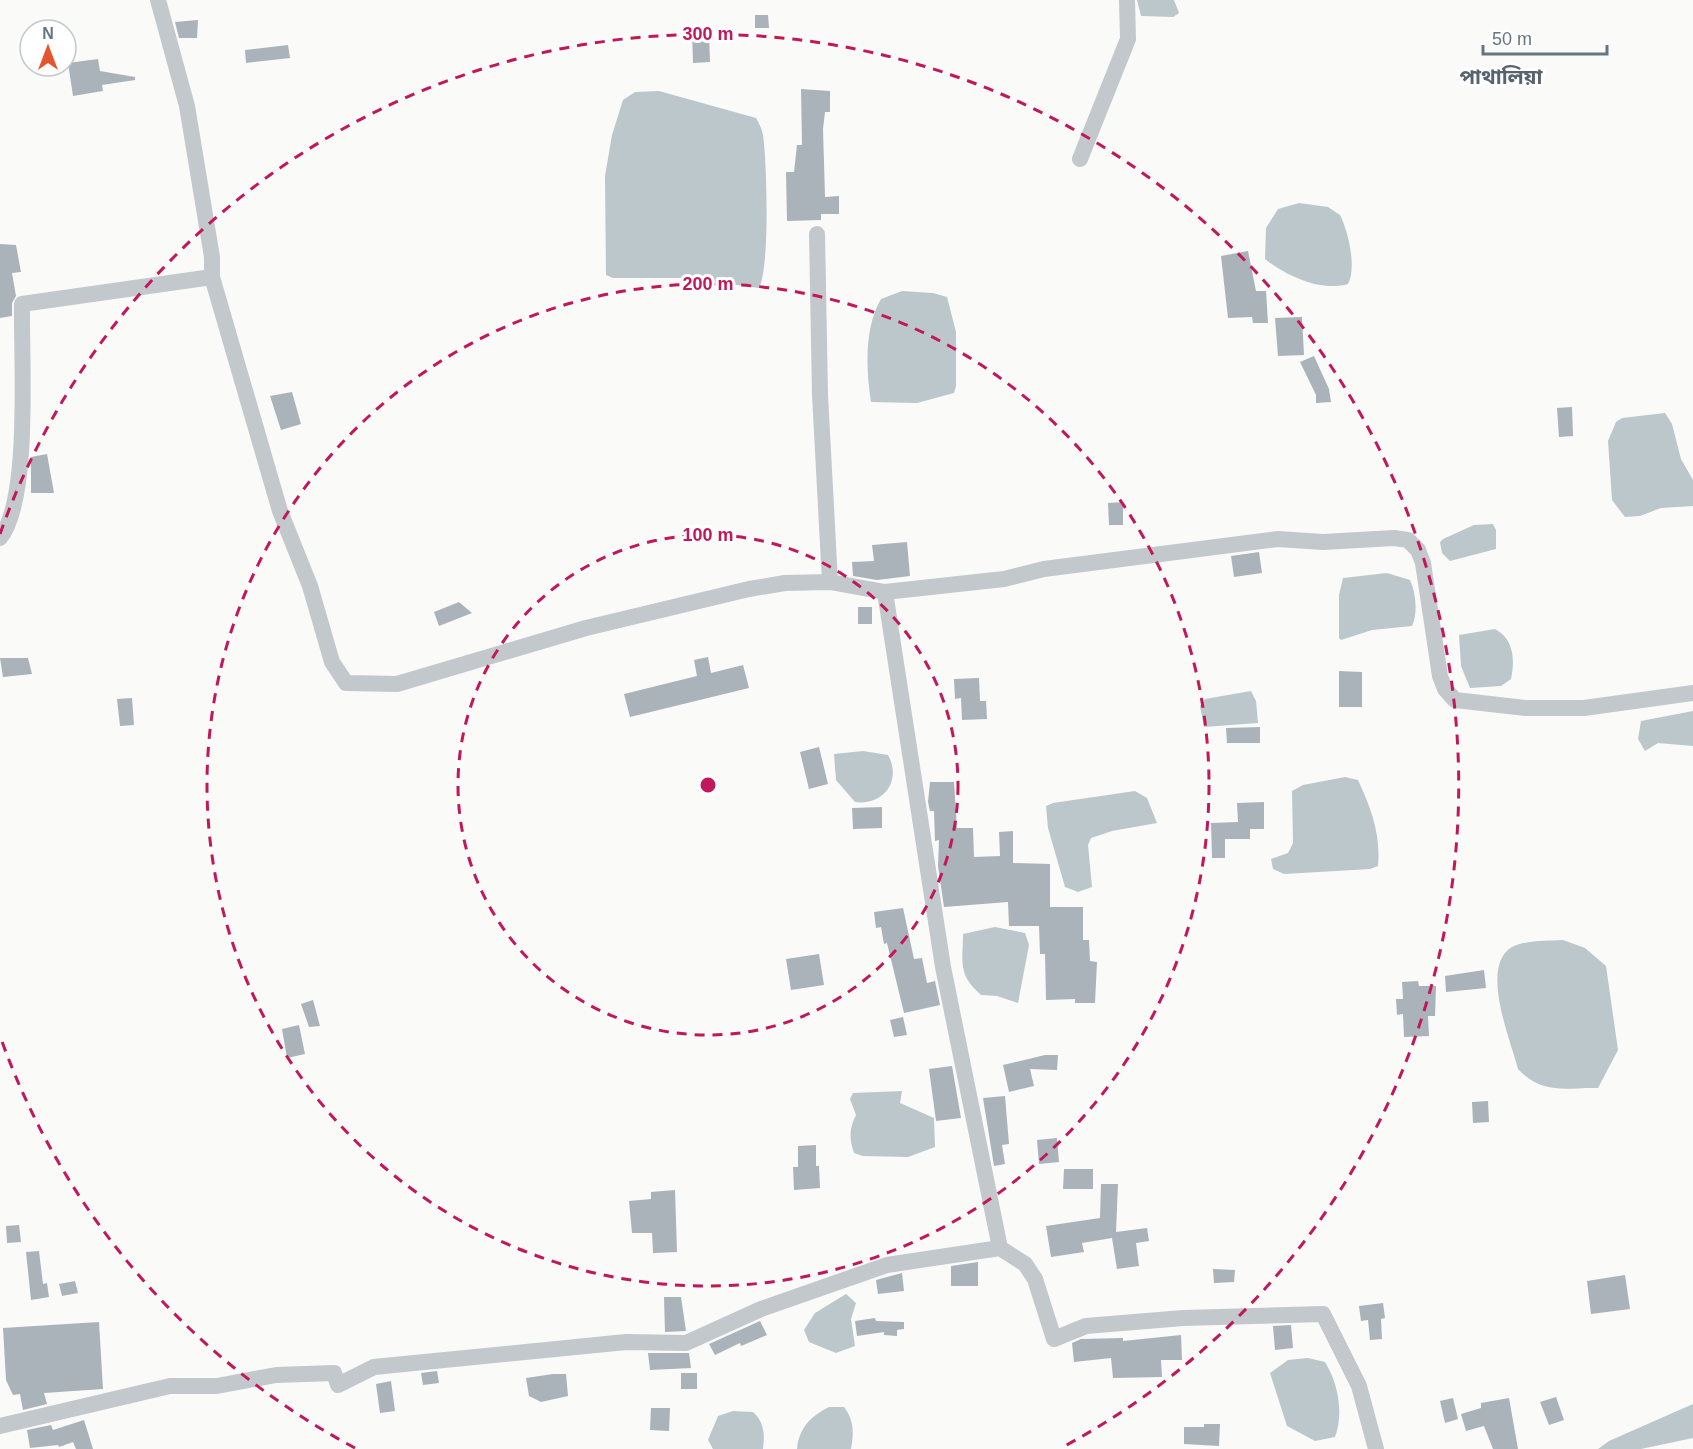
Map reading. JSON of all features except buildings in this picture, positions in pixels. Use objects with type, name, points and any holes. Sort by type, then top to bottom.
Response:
[{"type":"street","points":[[158,0],[187,106],[212,257],[212,277],[280,511],[310,586],[332,662],[346,683],[397,684],[586,628],[737,591],[785,583],[830,582],[885,592],[1004,579],[1044,569],[1278,539],[1323,542],[1394,538],[1408,540],[1418,550],[1423,563],[1440,676],[1445,689],[1455,700],[1526,708],[1584,708],[1693,693]]},
{"type":"street","points":[[1080,159],[1128,39],[1127,0]]},
{"type":"street","points":[[817,234],[820,395],[830,582]]},
{"type":"street","points":[[0,538],[8,528],[20,476],[22,304],[212,277]]},
{"type":"street","points":[[885,592],[943,967],[1000,1248]]},
{"type":"street","points":[[0,1426],[170,1386],[217,1386],[276,1375],[334,1373],[338,1385],[374,1366],[626,1342],[686,1343],[762,1309],[887,1265],[1000,1248],[1025,1264],[1035,1279],[1054,1339],[1086,1326],[1183,1318],[1323,1314],[1359,1386],[1376,1449]]},
{"type":"shaded area","points":[[1137,0],[1174,0],[1179,13],[1173,17],[1141,16]]},
{"type":"shaded area","points":[[659,91],[756,118],[763,133],[767,214],[765,259],[759,288],[687,278],[613,278],[606,275],[605,176],[612,135],[623,100],[635,92]]},
{"type":"shaded area","points":[[1299,203],[1328,207],[1340,215],[1346,230],[1352,259],[1351,277],[1348,284],[1327,286],[1304,281],[1265,259],[1266,228],[1278,209]]},
{"type":"shaded area","points":[[902,291],[933,293],[947,297],[956,332],[956,386],[954,393],[917,403],[871,402],[867,363],[869,336],[875,310],[881,299]]},
{"type":"shaded area","points":[[1665,413],[1672,424],[1681,459],[1693,480],[1693,506],[1661,508],[1640,516],[1625,517],[1612,500],[1608,441],[1616,422],[1622,418]]},
{"type":"shaded area","points":[[1493,524],[1496,530],[1496,549],[1450,561],[1442,553],[1440,542],[1443,539],[1474,525]]},
{"type":"shaded area","points":[[1387,573],[1410,580],[1416,603],[1412,626],[1372,630],[1341,640],[1339,638],[1339,595],[1343,578]]},
{"type":"shaded area","points":[[1495,629],[1506,638],[1512,651],[1511,679],[1501,686],[1470,688],[1461,666],[1459,635]]},
{"type":"shaded area","points":[[1251,691],[1256,701],[1258,723],[1204,727],[1200,706],[1205,699]]},
{"type":"shaded area","points":[[1693,711],[1693,746],[1658,743],[1645,751],[1638,739],[1641,721]]},
{"type":"shaded area","points":[[863,751],[888,755],[893,773],[888,789],[882,795],[874,800],[855,802],[836,780],[834,754]]},
{"type":"shaded area","points":[[1345,777],[1358,780],[1367,801],[1378,843],[1378,866],[1370,869],[1284,874],[1273,869],[1271,859],[1288,853],[1293,843],[1292,791],[1303,785]]},
{"type":"shaded area","points":[[1135,791],[1147,798],[1157,823],[1112,831],[1091,838],[1088,845],[1092,887],[1078,892],[1065,887],[1048,828],[1046,806]]},
{"type":"shaded area","points":[[995,927],[1025,933],[1029,945],[1018,1003],[997,996],[981,995],[968,981],[965,974],[962,960],[963,934]]},
{"type":"shaded area","points":[[1563,940],[1585,948],[1606,966],[1618,1050],[1598,1088],[1546,1087],[1527,1078],[1518,1069],[1504,1023],[1498,987],[1498,970],[1502,957],[1512,947],[1524,943]]},
{"type":"shaded area","points":[[902,1091],[900,1103],[934,1118],[935,1147],[908,1157],[863,1156],[854,1153],[850,1134],[856,1115],[850,1099],[853,1093]]},
{"type":"shaded area","points":[[846,1294],[856,1303],[851,1319],[855,1346],[836,1353],[809,1342],[804,1330],[815,1313]]},
{"type":"shaded area","points":[[1308,1358],[1325,1362],[1330,1370],[1339,1408],[1335,1437],[1315,1441],[1287,1426],[1270,1373],[1288,1360]]},
{"type":"shaded area","points":[[1693,1404],[1693,1438],[1641,1449],[1598,1449],[1609,1441]]},
{"type":"shaded area","points":[[829,1407],[844,1407],[850,1417],[853,1438],[851,1449],[797,1449],[803,1429],[817,1414]]},
{"type":"shaded area","points":[[733,1411],[753,1412],[757,1416],[763,1429],[763,1449],[713,1449],[708,1440],[718,1416]]},
{"type":"district","name":"পাথালিয়া","points":[[1501,76]]}]
